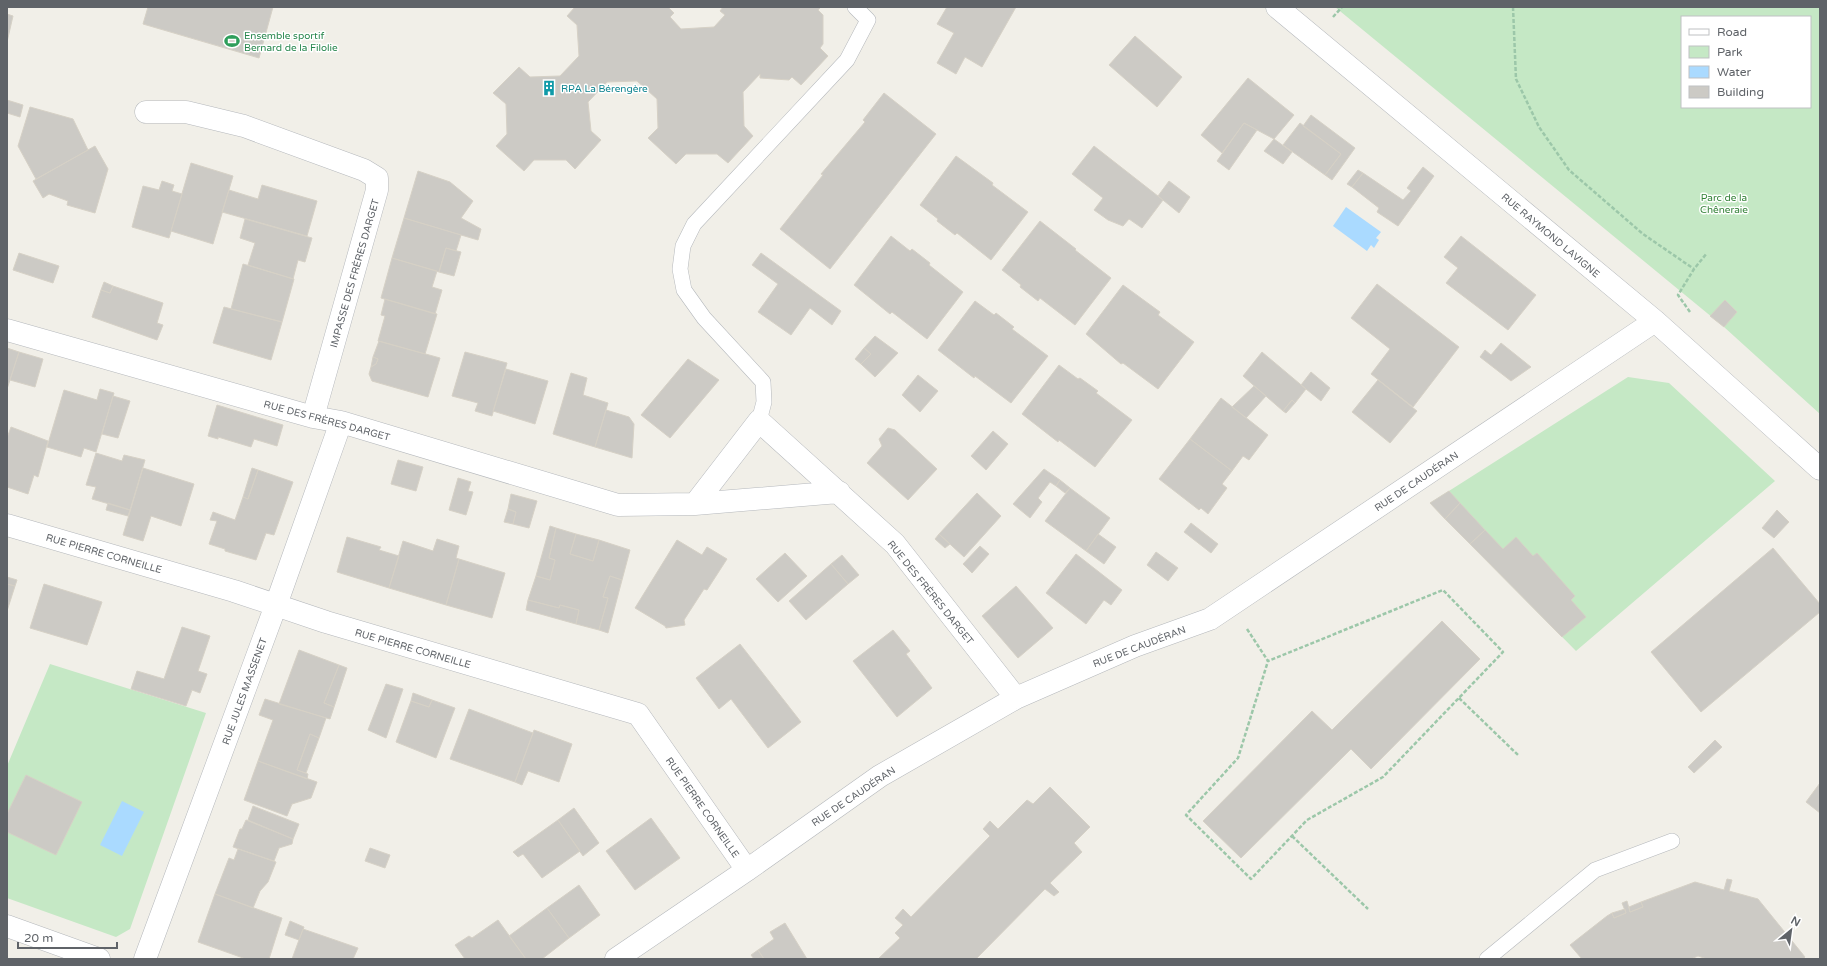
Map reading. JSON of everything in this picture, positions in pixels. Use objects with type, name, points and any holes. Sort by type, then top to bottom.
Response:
[{"type":"street","name":"RUE RAYMOND LAVIGNE","points":[[1277,7],[1656,320],[1820,469]]},
{"type":"street","name":"IMPASSE DES FRÈRES DARGET","points":[[146,112],[186,112],[244,126],[364,170],[377,178],[377,190],[313,417]]},
{"type":"street","name":"RUE DE CAUDÉRAN","points":[[616,959],[747,870],[880,776],[1016,698],[1135,646],[1210,619],[1656,320]]},
{"type":"street","name":"RUE DES FRÈRES DARGET","points":[[7,330],[313,417],[341,422],[618,505],[695,504],[839,492]]},
{"type":"street","name":"RUE DES FRÈRES DARGET","points":[[759,421],[895,544],[1016,698]]},
{"type":"street","points":[[695,504],[759,421]]},
{"type":"street","name":"RUE JULES MASSENET","points":[[144,959],[276,605],[341,422]]},
{"type":"street","name":"RUE PIERRE CORNEILLE","points":[[7,525],[234,591],[326,622],[638,714],[747,870]]},
{"type":"street","points":[[7,926],[99,959]]},
{"type":"lane","points":[[759,421],[764,402],[763,382],[704,318],[684,290],[680,269],[683,246],[694,224],[847,60],[868,20],[855,7]]},
{"type":"lane","points":[[1487,959],[1595,870],[1672,841]]},
{"type":"path","points":[[1513,7],[1516,79],[1540,127],[1569,170],[1644,234],[1694,269]]},
{"type":"path","points":[[1684,345],[1700,326],[1678,295],[1694,269],[1707,253]]},
{"type":"path","points":[[1443,590],[1503,652],[1383,777],[1307,820],[1251,879],[1186,815],[1238,758],[1268,661],[1443,590]]},
{"type":"path","points":[[1231,605],[1268,661]]},
{"type":"path","points":[[1459,698],[1518,755]]},
{"type":"path","points":[[1292,836],[1368,909]]},
{"type":"green space","name":"Parc de la Chêneraie","points":[[1335,7],[1820,7],[1820,414],[1724,327]]},
{"type":"green space","points":[[1628,377],[1669,383],[1775,481],[1576,651],[1430,503]]},
{"type":"green space","points":[[50,664],[206,713],[130,929],[116,937],[7,898],[7,766]]},
{"type":"water","points":[[1346,207],[1381,232],[1376,238],[1379,240],[1374,248],[1371,245],[1367,251],[1333,226]]},
{"type":"water","points":[[122,801],[144,812],[122,856],[100,845]]},
{"type":"building","name":"Ensemble sportif Bernard de la Filolie","points":[[148,7],[273,7],[259,58],[143,24]]},
{"type":"building","name":"RPA La Bérengère","points":[[575,7],[668,7],[674,13],[670,17],[681,29],[714,27],[725,15],[720,11],[723,7],[821,7],[818,10],[823,15],[823,44],[820,48],[828,56],[801,85],[792,77],[789,80],[760,78],[760,74],[743,92],[744,126],[753,136],[728,163],[717,154],[686,154],[676,164],[648,138],[658,128],[657,99],[637,81],[607,82],[588,102],[591,131],[601,140],[575,169],[566,160],[534,160],[524,171],[496,146],[507,134],[506,104],[493,93],[519,67],[530,77],[560,76],[579,56],[577,25],[567,16]]},
{"type":"building","points":[[947,7],[1016,7],[982,67],[965,57],[956,74],[937,63],[954,33],[937,24]]},
{"type":"building","points":[[7,14],[13,16],[7,42]]},
{"type":"building","points":[[1135,36],[1182,77],[1157,107],[1109,65]]},
{"type":"building","points":[[1248,78],[1294,115],[1274,139],[1244,123],[1222,153],[1201,135]]},
{"type":"building","points":[[884,93],[936,134],[830,269],[780,229],[823,175],[821,174],[865,122],[863,120]]},
{"type":"building","points":[[7,100],[23,105],[20,117],[7,113]]},
{"type":"building","points":[[30,107],[73,119],[88,150],[36,179],[18,146]]},
{"type":"building","points":[[1311,115],[1355,148],[1332,180],[1325,175],[1341,154],[1303,126]]},
{"type":"building","points":[[1244,123],[1257,130],[1229,170],[1217,161]]},
{"type":"building","points":[[1300,123],[1341,154],[1325,175],[1283,145]]},
{"type":"building","points":[[1274,139],[1292,152],[1283,164],[1264,151]]},
{"type":"building","points":[[95,146],[108,169],[95,213],[67,205],[68,201],[49,194],[43,198],[33,181]]},
{"type":"building","points":[[1094,146],[1163,200],[1142,228],[1129,219],[1123,226],[1108,220],[1094,210],[1103,198],[1072,174]]},
{"type":"building","points":[[956,156],[993,183],[992,185],[1028,212],[991,260],[957,233],[955,235],[920,205]]},
{"type":"building","points":[[191,163],[233,176],[213,244],[171,231]]},
{"type":"building","points":[[1423,167],[1434,176],[1398,226],[1377,212],[1379,208],[1352,187],[1363,173],[1403,200],[1411,191],[1407,188]]},
{"type":"building","points":[[1358,170],[1363,173],[1352,187],[1347,184]]},
{"type":"building","points":[[418,171],[450,182],[473,201],[461,218],[481,229],[478,240],[404,218]]},
{"type":"building","points":[[162,181],[174,185],[172,191],[182,194],[169,238],[132,227],[143,186],[159,190]]},
{"type":"building","points":[[1169,181],[1190,197],[1179,213],[1158,196]]},
{"type":"building","points":[[262,185],[317,201],[307,236],[222,212],[229,190],[258,199]]},
{"type":"building","points":[[404,218],[461,235],[456,251],[446,248],[439,272],[392,258]]},
{"type":"building","points":[[245,219],[312,238],[305,262],[298,260],[293,279],[248,265],[255,243],[240,238]]},
{"type":"building","points":[[1040,221],[1111,278],[1075,325],[1040,298],[1038,301],[1002,270]]},
{"type":"building","points":[[891,236],[910,251],[912,249],[930,263],[929,265],[963,292],[927,339],[892,312],[890,314],[854,285]]},
{"type":"building","points":[[1461,236],[1536,295],[1508,330],[1446,283],[1458,268],[1444,257]]},
{"type":"building","points":[[446,248],[461,252],[454,276],[439,272]]},
{"type":"building","points":[[19,253],[59,266],[53,283],[13,270]]},
{"type":"building","points":[[761,253],[841,311],[832,325],[810,308],[791,335],[758,312],[778,284],[752,265]]},
{"type":"building","points":[[392,258],[437,271],[432,287],[442,290],[435,314],[381,298]]},
{"type":"building","points":[[243,264],[294,279],[282,322],[231,309]]},
{"type":"building","points":[[104,282],[113,286],[110,293],[101,290]]},
{"type":"building","points":[[1377,284],[1459,347],[1413,407],[1371,374],[1390,349],[1351,318]]},
{"type":"building","points":[[1123,285],[1160,312],[1158,315],[1194,342],[1158,389],[1123,363],[1121,364],[1086,334]]},
{"type":"building","points":[[113,286],[163,303],[157,323],[163,325],[157,340],[92,317],[101,290],[110,293]]},
{"type":"building","points":[[385,299],[437,314],[425,354],[378,341],[385,316],[381,315]]},
{"type":"building","points":[[1725,300],[1737,312],[1724,327],[1710,316]]},
{"type":"building","points":[[975,301],[994,315],[996,313],[1014,327],[1012,329],[1048,356],[1011,403],[975,376],[974,378],[938,350]]},
{"type":"building","points":[[224,307],[282,322],[271,360],[213,343]]},
{"type":"building","points":[[875,336],[898,353],[875,377],[861,364],[871,354],[864,348]]},
{"type":"building","points":[[379,341],[440,358],[428,397],[372,381],[369,374],[371,367],[376,364],[378,359],[373,357]]},
{"type":"building","points":[[1501,343],[1531,367],[1511,381],[1480,357],[1485,350],[1491,355]]},
{"type":"building","points":[[7,348],[19,352],[7,389]]},
{"type":"building","points":[[864,348],[871,354],[861,364],[855,359]]},
{"type":"building","points":[[19,352],[43,359],[35,387],[10,380]]},
{"type":"building","points":[[465,352],[507,363],[492,416],[475,411],[478,403],[452,396]]},
{"type":"building","points":[[1262,352],[1306,389],[1295,403],[1292,400],[1283,411],[1243,376]]},
{"type":"building","points":[[373,357],[378,359],[376,364],[371,367]]},
{"type":"building","points":[[688,359],[719,380],[670,438],[641,415]]},
{"type":"building","points":[[1059,365],[1098,391],[1096,393],[1132,420],[1095,467],[1059,440],[1058,442],[1022,414]]},
{"type":"building","points":[[506,369],[548,381],[535,424],[493,411]]},
{"type":"building","points":[[1311,372],[1330,388],[1321,401],[1301,385]]},
{"type":"building","points":[[571,373],[587,378],[583,395],[608,403],[595,447],[553,434]]},
{"type":"building","points":[[918,375],[938,391],[920,412],[902,395]]},
{"type":"building","points":[[1378,380],[1417,411],[1390,443],[1352,412]]},
{"type":"building","points":[[1254,386],[1266,396],[1246,418],[1232,407]]},
{"type":"building","points":[[100,389],[114,393],[96,452],[84,448],[81,457],[47,447],[64,390],[97,400]]},
{"type":"building","points":[[113,396],[130,401],[118,438],[102,434]]},
{"type":"building","points":[[1221,398],[1268,435],[1249,460],[1243,456],[1232,471],[1190,439]]},
{"type":"building","points":[[1292,400],[1295,403],[1286,413],[1283,411]]},
{"type":"building","points":[[217,405],[283,425],[277,446],[254,439],[251,447],[218,437],[218,439],[208,436]]},
{"type":"building","points":[[606,410],[629,417],[634,424],[632,458],[595,447]]},
{"type":"building","points":[[11,427],[48,441],[38,477],[34,475],[28,494],[7,487],[7,438]]},
{"type":"building","points":[[888,428],[895,430],[937,469],[908,500],[867,463],[882,446],[879,439]]},
{"type":"building","points":[[993,431],[1008,444],[986,470],[971,456]]},
{"type":"building","points":[[1190,439],[1232,471],[1222,484],[1227,488],[1208,514],[1201,508],[1199,510],[1159,479]]},
{"type":"building","points":[[96,453],[122,461],[124,455],[145,460],[130,510],[92,499],[96,487],[86,485]]},
{"type":"building","points":[[398,460],[423,467],[416,491],[391,484]]},
{"type":"building","points":[[143,468],[194,484],[181,526],[151,516],[143,541],[123,535]]},
{"type":"building","points":[[252,468],[258,470],[248,499],[243,497]]},
{"type":"building","points":[[1044,469],[1060,480],[1056,486],[1050,482],[1038,498],[1042,502],[1030,518],[1013,504]]},
{"type":"building","points":[[258,470],[293,482],[274,535],[266,533],[256,560],[225,551],[225,549],[209,544],[217,521],[210,520],[213,512],[235,520],[243,497],[248,499]]},
{"type":"building","points":[[458,478],[471,482],[468,491],[473,492],[466,515],[449,510]]},
{"type":"building","points":[[1060,480],[1070,488],[1065,493],[1056,486]]},
{"type":"building","points":[[1070,488],[1110,518],[1086,551],[1045,521]]},
{"type":"building","points":[[1449,491],[1460,503],[1445,519],[1430,503]]},
{"type":"building","points":[[977,493],[1001,516],[964,557],[939,534]]},
{"type":"building","points":[[511,494],[537,501],[529,528],[513,524],[516,512],[508,509]]},
{"type":"building","points":[[108,503],[130,510],[128,516],[106,510]]},
{"type":"building","points":[[1460,503],[1485,530],[1470,544],[1445,519]]},
{"type":"building","points":[[508,509],[516,512],[513,524],[504,522]]},
{"type":"building","points":[[1777,510],[1789,522],[1774,538],[1762,528]]},
{"type":"building","points":[[1191,523],[1218,544],[1211,553],[1184,532]]},
{"type":"building","points":[[550,526],[556,528],[549,558],[555,560],[550,580],[536,576]]},
{"type":"building","points":[[556,528],[576,534],[570,554],[593,561],[599,540],[630,550],[622,580],[610,576],[603,597],[608,598],[599,630],[576,624],[579,610],[560,605],[559,608],[528,600],[536,576],[550,580],[555,560],[549,558]]},
{"type":"building","points":[[1485,530],[1503,549],[1516,537],[1533,556],[1537,553],[1575,596],[1571,600],[1586,617],[1562,637],[1470,544]]},
{"type":"building","points":[[576,534],[599,540],[593,561],[570,554]]},
{"type":"building","points":[[939,534],[950,544],[945,548],[935,539]]},
{"type":"building","points":[[1098,534],[1116,547],[1104,564],[1086,551]]},
{"type":"building","points":[[347,537],[381,547],[379,550],[399,556],[389,588],[337,572]]},
{"type":"building","points":[[437,539],[459,546],[456,558],[459,559],[446,605],[389,588],[403,541],[433,551]]},
{"type":"building","points":[[677,540],[702,555],[707,547],[727,559],[707,590],[704,589],[684,620],[685,625],[666,628],[635,608]]},
{"type":"building","points":[[980,546],[989,554],[972,573],[963,564]]},
{"type":"building","points":[[1773,548],[1820,604],[1820,612],[1701,712],[1651,652]]},
{"type":"building","points":[[1156,552],[1178,568],[1168,581],[1147,565]]},
{"type":"building","points":[[785,553],[807,576],[778,602],[756,579]]},
{"type":"building","points":[[1076,554],[1122,590],[1111,605],[1104,600],[1086,624],[1046,593]]},
{"type":"building","points":[[842,555],[859,575],[848,584],[831,564]]},
{"type":"building","points":[[459,559],[505,573],[492,618],[446,605]]},
{"type":"building","points":[[831,564],[848,584],[806,620],[789,601]]},
{"type":"building","points":[[610,576],[622,580],[608,633],[599,630],[608,598],[603,597]]},
{"type":"building","points":[[7,577],[17,580],[15,586],[7,584]]},
{"type":"building","points":[[7,584],[15,586],[7,611]]},
{"type":"building","points":[[44,584],[102,602],[87,645],[30,628]]},
{"type":"building","points":[[1016,586],[1053,628],[1018,658],[982,616]]},
{"type":"building","points":[[528,600],[559,608],[560,605],[579,610],[576,624],[526,610]]},
{"type":"building","points":[[1442,621],[1480,659],[1371,769],[1351,749],[1241,858],[1203,821],[1312,711],[1332,730]]},
{"type":"building","points":[[182,627],[210,636],[198,671],[207,674],[200,693],[192,690],[186,706],[131,689],[137,671],[164,679]]},
{"type":"building","points":[[893,630],[910,651],[906,654],[932,688],[897,717],[853,661]]},
{"type":"building","points":[[740,644],[801,722],[768,748],[731,699],[719,709],[696,678]]},
{"type":"building","points":[[299,650],[339,665],[324,703],[334,707],[330,719],[279,704]]},
{"type":"building","points":[[339,665],[347,668],[334,707],[324,703]]},
{"type":"building","points":[[386,684],[403,689],[386,738],[368,730]]},
{"type":"building","points":[[413,693],[432,700],[429,707],[411,701]]},
{"type":"building","points":[[265,699],[326,718],[319,738],[310,734],[297,770],[308,774],[307,779],[258,761],[273,720],[259,715]]},
{"type":"building","points":[[432,700],[455,708],[436,758],[396,742],[411,701],[429,707]]},
{"type":"building","points":[[469,709],[533,733],[515,782],[450,759]]},
{"type":"building","points":[[534,730],[572,744],[559,782],[528,771],[522,785],[515,782]]},
{"type":"building","points":[[310,734],[319,738],[306,773],[297,770]]},
{"type":"building","points":[[1715,740],[1722,747],[1694,773],[1688,767]]},
{"type":"building","points":[[258,761],[317,782],[311,798],[292,804],[287,816],[244,800]]},
{"type":"building","points":[[26,775],[82,802],[56,855],[7,832],[7,814]]},
{"type":"building","points":[[1820,783],[1820,813],[1806,802]]},
{"type":"building","points":[[1050,787],[1090,827],[1074,843],[1082,852],[1050,883],[1059,892],[1054,896],[1045,889],[976,959],[878,959],[900,938],[895,933],[903,925],[895,918],[903,909],[911,917],[990,836],[983,829],[990,821],[998,829],[1027,800],[1033,804]]},
{"type":"building","points":[[253,806],[299,824],[293,839],[248,820]]},
{"type":"building","points":[[574,808],[599,843],[583,856],[558,820]]},
{"type":"building","points":[[651,818],[680,858],[635,890],[606,851]]},
{"type":"building","points":[[246,820],[293,839],[292,844],[279,848],[274,861],[233,847],[240,829],[242,829]]},
{"type":"building","points":[[558,820],[580,851],[542,878],[523,854],[518,857],[513,852]]},
{"type":"building","points":[[370,848],[390,855],[385,868],[365,861]]},
{"type":"building","points":[[238,849],[276,862],[268,882],[260,891],[253,908],[215,894],[229,858],[234,860]]},
{"type":"building","points":[[1727,879],[1732,880],[1729,891],[1758,899],[1805,957],[1803,959],[1707,959],[1698,956],[1691,959],[1582,959],[1570,945],[1612,913],[1614,918],[1626,913],[1622,903],[1627,901],[1630,912],[1643,907],[1641,902],[1695,882],[1724,890]]},
{"type":"building","points":[[579,885],[600,915],[569,938],[547,908]]},
{"type":"building","points":[[215,894],[282,918],[269,959],[246,959],[198,942]]},
{"type":"building","points":[[1641,902],[1643,907],[1630,912],[1629,907]]},
{"type":"building","points":[[547,908],[569,938],[542,959],[526,959],[509,936]]},
{"type":"building","points":[[1625,909],[1626,913],[1614,918],[1612,913]]},
{"type":"building","points":[[498,920],[526,959],[465,959],[455,945],[469,936],[472,938]]},
{"type":"building","points":[[290,921],[304,927],[299,940],[285,935]]},
{"type":"building","points":[[785,923],[807,959],[764,959],[758,950],[774,939],[770,932]]},
{"type":"building","points":[[303,929],[358,948],[353,959],[292,959]]},
{"type":"building","points":[[758,950],[764,959],[754,959],[751,955]]},
{"type":"place","name":"Ensemble sportif Bernard de la Filolie","points":[[232,41]]},
{"type":"place","name":"RPA La Bérengère","points":[[549,88]]}]
